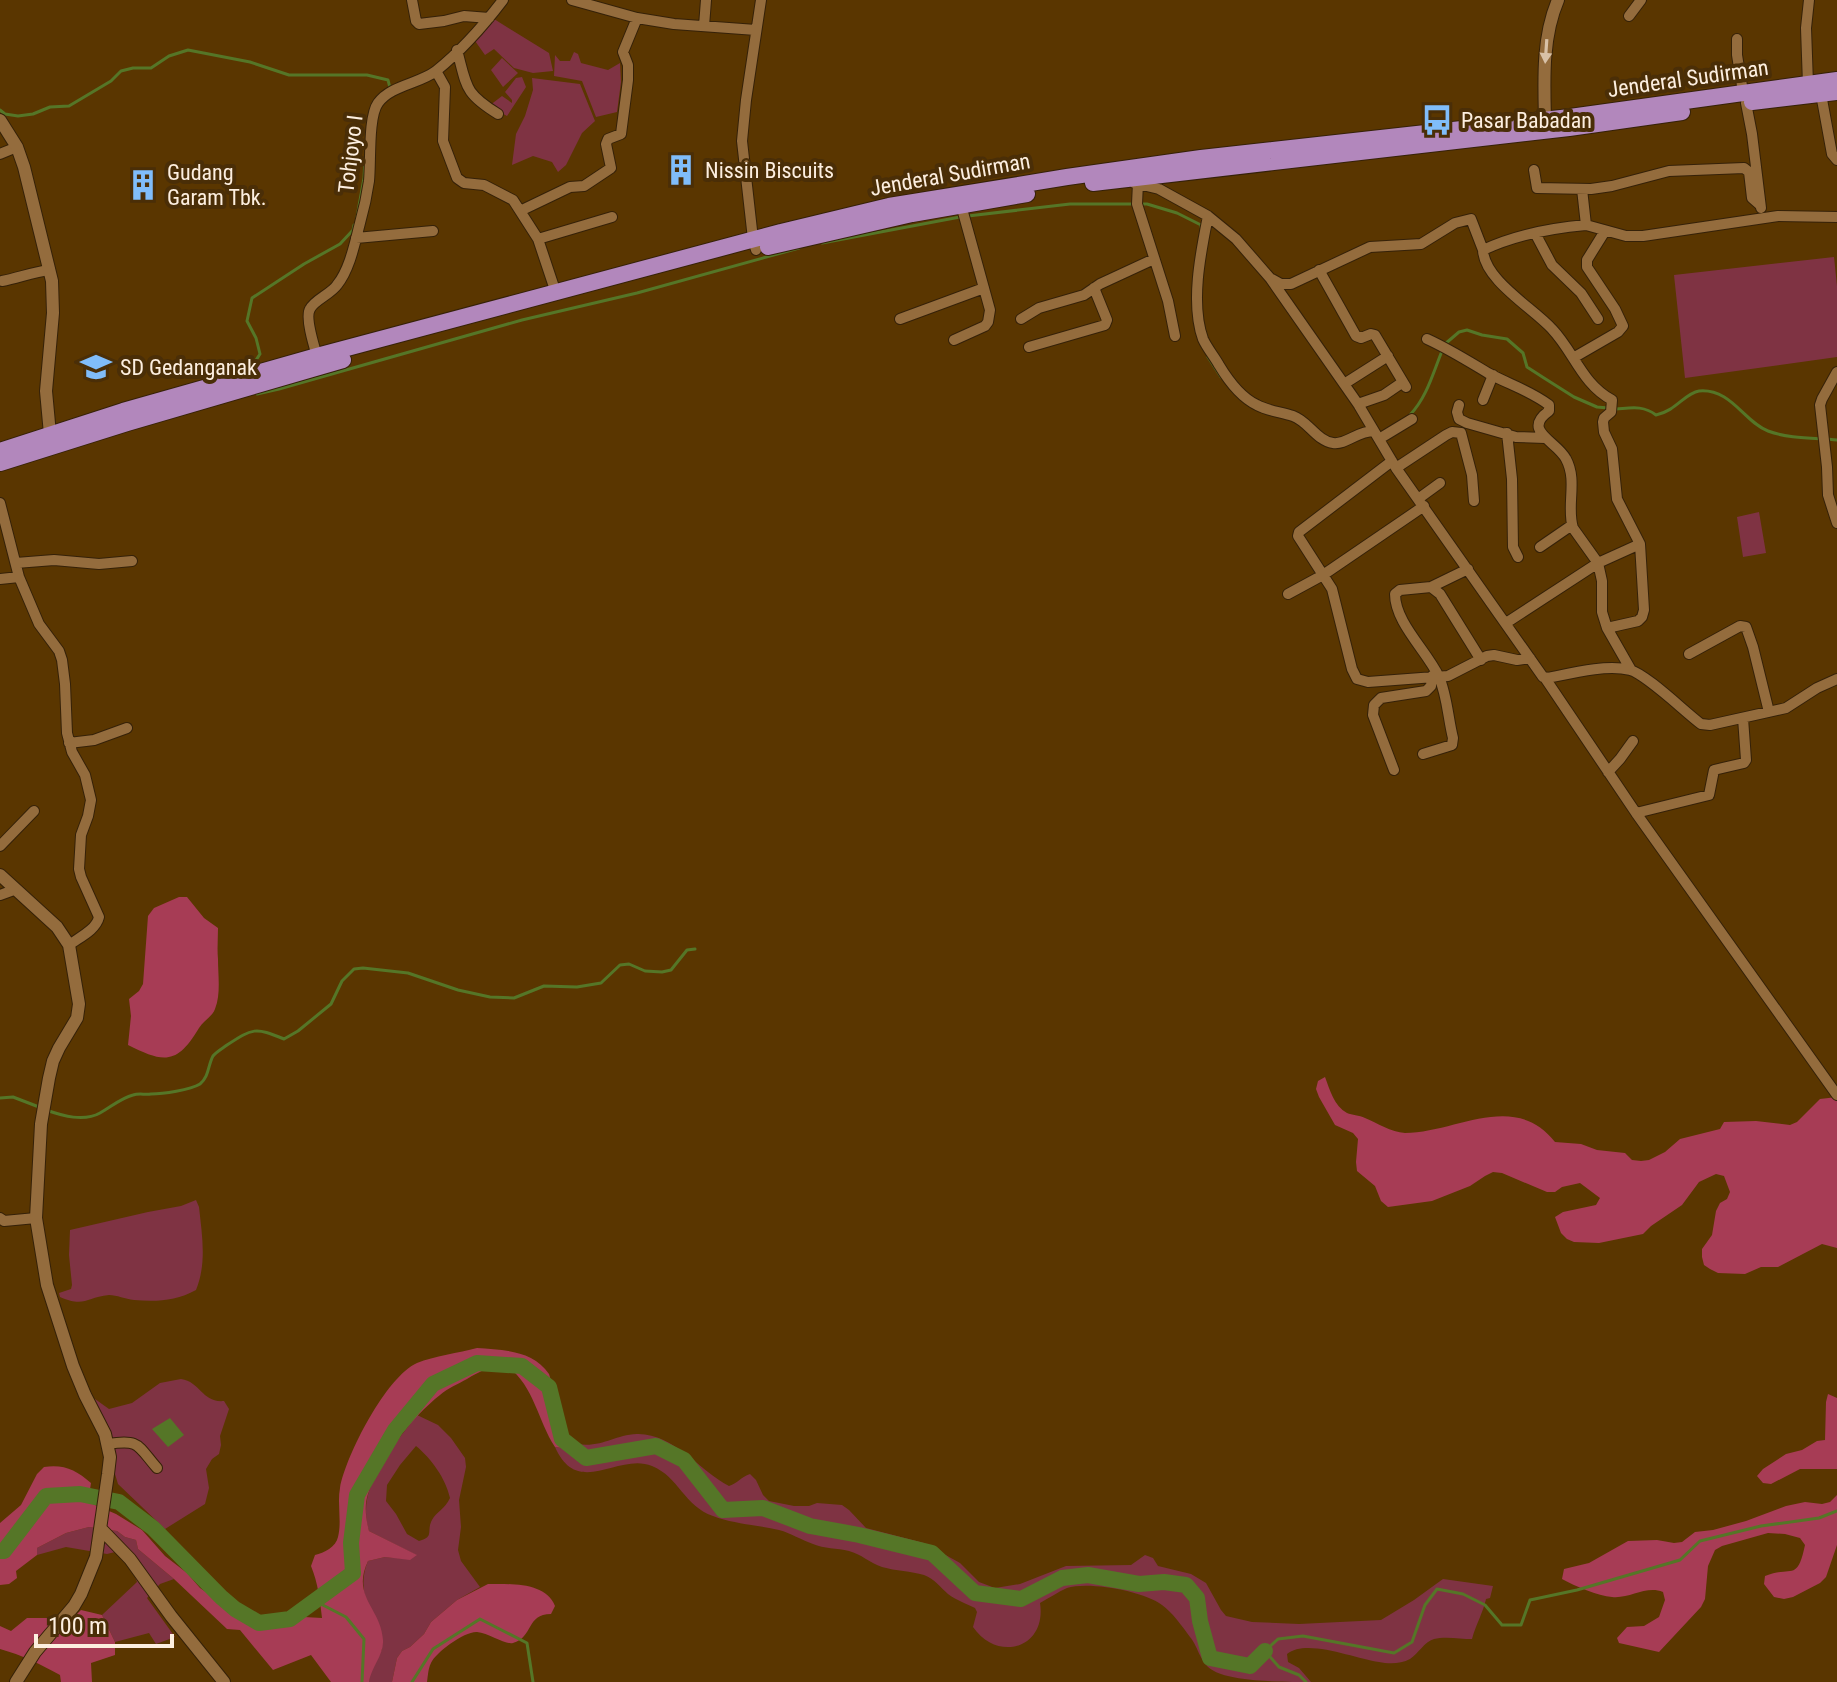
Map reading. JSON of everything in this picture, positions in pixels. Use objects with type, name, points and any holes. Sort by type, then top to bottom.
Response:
[{"type":"highway","name":"Jenderal Sudirman","points":[[0,451],[52,440],[256,384],[299,367],[889,206],[1067,177],[1545,112],[1822,90],[1837,80]]},
{"type":"highway","name":"Jenderal Sudirman","points":[[299,367],[317,356],[480,318],[556,293],[754,245],[961,205],[1091,184],[1131,182],[1580,127],[1745,98]]},
{"type":"highway","name":"Jenderal Sudirman","points":[[0,463],[52,440]]},
{"type":"street","points":[[412,0],[419,24],[468,16],[489,18]]},
{"type":"street","name":"Tohjoyo I","points":[[317,356],[309,310],[340,282],[356,238],[369,180],[376,106],[385,96],[436,71],[503,0]]},
{"type":"street","points":[[572,0],[637,18],[756,30]]},
{"type":"street","points":[[704,26],[706,0]]},
{"type":"street","points":[[754,245],[742,141],[761,0]]},
{"type":"street","points":[[1545,112],[1548,26],[1558,0]]},
{"type":"street","points":[[1629,16],[1641,0]]},
{"type":"street","points":[[1809,0],[1806,28],[1822,90],[1832,154],[1837,160]]},
{"type":"street","points":[[520,211],[570,187],[584,186],[610,170],[612,165],[606,141],[621,134],[628,72],[623,54],[637,18]]},
{"type":"street","points":[[1737,39],[1762,218]]},
{"type":"street","points":[[457,50],[469,91],[480,103],[498,114]]},
{"type":"street","points":[[436,71],[445,87],[443,141],[457,178],[464,183],[479,184],[513,200],[538,239],[556,293]]},
{"type":"street","points":[[0,120],[17,147],[52,281],[53,313],[46,391],[52,440]]},
{"type":"street","points":[[0,154],[17,147]]},
{"type":"street","points":[[1534,170],[1537,188],[1582,189],[1612,186],[1669,171],[1744,168],[1749,172],[1752,198],[1760,205]]},
{"type":"street","points":[[1175,336],[1168,301],[1131,182],[1159,189],[1208,216],[1236,239],[1270,278],[1358,404],[1394,465],[1837,1095]]},
{"type":"street","points":[[1582,189],[1586,225]]},
{"type":"street","points":[[954,340],[979,330],[988,322],[990,310],[961,205]]},
{"type":"street","points":[[1208,216],[1198,270],[1199,318],[1204,340],[1235,387],[1255,404],[1303,420],[1321,437],[1337,444],[1359,432],[1376,435],[1402,427],[1412,419]]},
{"type":"street","points":[[538,239],[612,217]]},
{"type":"street","points":[[1483,250],[1508,240],[1561,227],[1586,225],[1626,236],[1654,235],[1762,218],[1837,217]]},
{"type":"street","points":[[1270,278],[1281,284],[1291,284],[1370,247],[1421,244],[1455,223],[1471,219],[1486,263],[1518,300],[1550,327],[1588,382],[1612,400],[1612,409],[1604,418],[1604,432],[1612,449],[1617,499],[1640,544],[1644,610],[1638,621],[1607,628]]},
{"type":"street","points":[[356,238],[433,231]]},
{"type":"street","points":[[1573,358],[1623,326],[1587,267],[1587,260],[1605,231]]},
{"type":"street","points":[[1535,233],[1552,265],[1581,293],[1598,319]]},
{"type":"street","points":[[1021,319],[1039,308],[1084,295],[1154,259]]},
{"type":"street","points":[[2,281],[50,270]]},
{"type":"street","points":[[1319,270],[1358,338],[1375,335],[1405,385],[1358,404]]},
{"type":"street","points":[[900,319],[984,288]]},
{"type":"street","points":[[1029,347],[1105,325],[1107,320],[1094,288]]},
{"type":"street","points":[[1427,339],[1549,405],[1549,411],[1538,422],[1539,430],[1568,463],[1572,485],[1572,525],[1598,563],[1602,581],[1602,612],[1607,628],[1631,670]]},
{"type":"street","points":[[1344,384],[1388,356]]},
{"type":"street","points":[[1837,372],[1820,405],[1832,467],[1828,495],[1837,523]]},
{"type":"street","points":[[1483,400],[1493,375]]},
{"type":"street","points":[[1459,405],[1457,416],[1462,421],[1516,437],[1545,438]]},
{"type":"street","points":[[1474,501],[1472,475],[1461,433],[1452,432],[1394,465],[1299,531],[1298,536],[1332,589],[1357,679],[1368,682],[1435,677],[1454,673],[1494,655],[1517,660],[1530,658]]},
{"type":"street","points":[[1507,433],[1512,479],[1513,547],[1518,557]]},
{"type":"street","points":[[1288,594],[1323,575],[1421,503],[1440,483]]},
{"type":"street","points":[[0,503],[19,577],[39,624],[62,660],[69,743],[90,792],[90,807],[79,844],[79,869],[99,917],[94,927],[69,945]]},
{"type":"street","points":[[1540,547],[1572,525]]},
{"type":"street","points":[[1506,623],[1598,563],[1640,544]]},
{"type":"street","points":[[16,563],[54,560],[99,564],[132,561]]},
{"type":"street","points":[[1423,754],[1453,742],[1447,708],[1435,677],[1401,617],[1395,598],[1400,590],[1431,587],[1468,569]]},
{"type":"street","points":[[0,579],[19,577]]},
{"type":"street","points":[[1431,587],[1440,594],[1481,660]]},
{"type":"street","points":[[1689,654],[1740,626],[1746,627],[1769,712]]},
{"type":"street","points":[[1545,678],[1592,670],[1631,670],[1701,724],[1710,725],[1792,705],[1837,679]]},
{"type":"street","points":[[1394,770],[1373,715],[1374,705],[1381,698],[1426,691],[1435,677]]},
{"type":"street","points":[[1636,813],[1709,795],[1714,770],[1746,760],[1743,718]]},
{"type":"street","points":[[69,743],[94,740],[127,728]]},
{"type":"street","points":[[1608,772],[1633,741]]},
{"type":"street","points":[[0,846],[34,811]]},
{"type":"street","points":[[0,875],[57,927],[69,945],[78,1012],[53,1061],[49,1078],[39,1145],[36,1218],[47,1285],[61,1334],[85,1395],[105,1434],[110,1457],[96,1557],[74,1606],[35,1652],[16,1682]]},
{"type":"street","points":[[0,895],[15,888]]},
{"type":"street","points":[[0,1218],[4,1221],[36,1218]]},
{"type":"street","points":[[108,1444],[136,1443],[157,1468]]},
{"type":"street","points":[[101,1529],[130,1559],[224,1682]]},
{"type":"shaded area","points":[[494,19],[549,53],[553,71],[533,73],[514,68],[494,49],[485,55],[473,38]]},
{"type":"shaded area","points":[[574,52],[581,63],[608,70],[620,63],[617,112],[596,117],[582,81],[554,76],[555,55],[560,61],[570,61]]},
{"type":"shaded area","points":[[502,58],[518,73],[503,87],[491,70]]},
{"type":"shaded area","points":[[522,77],[526,87],[507,116],[489,106],[502,96],[512,103],[505,92],[516,78]]},
{"type":"shaded area","points":[[532,78],[580,84],[595,121],[582,133],[566,165],[558,172],[552,162],[533,156],[512,165],[516,134],[533,90]]},
{"type":"shaded area","points":[[1834,257],[1837,357],[1685,378],[1674,275]]},
{"type":"shaded area","points":[[1759,512],[1766,553],[1743,557],[1737,517]]},
{"type":"shaded area","points":[[179,897],[187,897],[204,918],[218,928],[218,997],[214,1012],[184,1049],[169,1057],[160,1057],[128,1045],[129,999],[143,984],[148,916],[154,908]]},
{"type":"shaded area","points":[[1325,1077],[1333,1097],[1343,1110],[1395,1131],[1424,1131],[1503,1116],[1539,1127],[1555,1142],[1625,1153],[1632,1160],[1641,1161],[1665,1152],[1680,1139],[1720,1129],[1724,1122],[1756,1121],[1790,1125],[1820,1099],[1837,1097],[1837,1248],[1822,1244],[1778,1267],[1761,1267],[1745,1274],[1718,1273],[1710,1269],[1704,1265],[1702,1249],[1712,1235],[1716,1211],[1730,1192],[1724,1176],[1716,1174],[1699,1182],[1682,1205],[1643,1234],[1599,1243],[1567,1239],[1555,1217],[1563,1212],[1596,1205],[1600,1198],[1580,1183],[1547,1192],[1493,1172],[1470,1186],[1432,1201],[1388,1207],[1381,1201],[1375,1186],[1357,1171],[1358,1139],[1353,1133],[1335,1125],[1319,1097],[1316,1089],[1318,1081]]},
{"type":"shaded area","points":[[196,1200],[203,1249],[202,1270],[196,1290],[158,1301],[109,1295],[75,1302],[60,1297],[59,1293],[71,1289],[72,1285],[70,1230]]},
{"type":"shaded area","points":[[477,1348],[517,1353],[542,1366],[549,1374],[568,1434],[563,1448],[555,1447],[530,1394],[508,1367],[482,1371],[446,1390],[408,1427],[380,1467],[366,1503],[369,1531],[417,1555],[410,1560],[385,1557],[368,1561],[363,1584],[383,1640],[382,1651],[369,1682],[331,1682],[311,1655],[273,1670],[240,1630],[227,1629],[138,1549],[136,1540],[117,1531],[89,1527],[66,1533],[37,1548],[37,1555],[16,1571],[17,1578],[9,1584],[0,1585],[0,1523],[21,1505],[44,1467],[58,1466],[75,1471],[91,1483],[88,1502],[142,1530],[200,1588],[255,1625],[280,1627],[304,1617],[322,1618],[311,1566],[315,1555],[329,1549],[337,1541],[339,1494],[344,1474],[369,1418],[393,1384],[417,1363]]},
{"type":"shaded area","points":[[181,1379],[193,1384],[211,1399],[224,1401],[229,1409],[220,1436],[219,1454],[206,1469],[209,1488],[205,1504],[165,1529],[118,1484],[115,1458],[92,1405],[95,1399],[109,1409],[132,1403],[160,1383]]},
{"type":"shaded area","points":[[1828,1394],[1837,1398],[1837,1469],[1800,1469],[1771,1484],[1763,1483],[1757,1476],[1763,1469],[1786,1454],[1825,1440]]},
{"type":"shaded area","points":[[417,1415],[438,1425],[465,1458],[459,1500],[461,1527],[458,1550],[461,1561],[480,1587],[457,1600],[431,1622],[410,1647],[402,1651],[397,1658],[392,1682],[369,1682],[382,1649],[364,1594],[364,1572],[368,1561],[385,1557],[410,1559],[416,1555],[369,1531],[367,1499],[379,1468]],"holes":[[[416,1446],[441,1476],[450,1498],[432,1520],[429,1535],[419,1541],[407,1534],[386,1501],[387,1485]]]},
{"type":"shaded area","points":[[170,1418],[184,1435],[168,1447],[152,1429]]},
{"type":"shaded area","points":[[568,1434],[576,1444],[585,1445],[637,1434],[650,1435],[674,1446],[729,1486],[750,1474],[769,1501],[794,1506],[817,1503],[842,1505],[866,1528],[924,1543],[960,1563],[979,1582],[995,1588],[1020,1584],[1066,1566],[1131,1565],[1145,1555],[1153,1558],[1158,1566],[1191,1574],[1206,1583],[1226,1616],[1252,1622],[1299,1624],[1381,1620],[1443,1579],[1493,1586],[1472,1639],[1434,1639],[1410,1659],[1395,1663],[1319,1649],[1306,1648],[1287,1654],[1288,1662],[1299,1668],[1311,1682],[1247,1679],[1214,1671],[1162,1605],[1143,1595],[1102,1587],[1067,1588],[1040,1603],[1036,1631],[1028,1640],[1007,1647],[983,1638],[973,1627],[977,1612],[975,1608],[951,1596],[924,1575],[882,1567],[853,1552],[817,1546],[779,1530],[713,1516],[695,1506],[669,1477],[652,1466],[639,1463],[599,1471],[575,1470],[564,1462],[555,1447],[563,1448]]},
{"type":"shaded area","points":[[1837,1495],[1837,1545],[1826,1577],[1820,1583],[1784,1599],[1774,1597],[1764,1584],[1765,1576],[1796,1569],[1805,1545],[1800,1538],[1768,1533],[1722,1546],[1715,1550],[1708,1566],[1705,1599],[1701,1607],[1659,1652],[1619,1643],[1617,1638],[1627,1627],[1644,1626],[1659,1617],[1665,1600],[1663,1592],[1650,1590],[1612,1597],[1593,1593],[1562,1579],[1564,1569],[1589,1563],[1628,1541],[1682,1542],[1695,1532],[1746,1521],[1786,1506],[1830,1502]]},
{"type":"shaded area","points":[[89,1527],[117,1531],[136,1540],[138,1549],[174,1579],[160,1584],[147,1598],[175,1637],[156,1644],[149,1633],[115,1642],[102,1615],[137,1582],[120,1554],[66,1547],[37,1555],[37,1548],[66,1533]]},
{"type":"shaded area","points":[[488,1584],[536,1588],[544,1592],[555,1606],[551,1614],[537,1618],[524,1636],[513,1643],[477,1632],[465,1635],[434,1658],[427,1682],[392,1682],[397,1658],[402,1651],[410,1647],[431,1622],[457,1600]]},
{"type":"shaded area","points":[[81,1610],[102,1615],[115,1642],[115,1655],[91,1663],[92,1682],[61,1682],[60,1675],[53,1671],[0,1649],[0,1626],[11,1631],[27,1618],[70,1621]]},
{"type":"waterway","points":[[0,110],[18,116],[50,107],[69,106],[111,81],[121,71],[151,68],[169,56],[188,50],[250,62],[289,75],[367,75],[388,80],[390,88]]},
{"type":"waterway","points":[[357,217],[365,158]]},
{"type":"waterway","points":[[968,216],[1070,204],[1147,204],[1177,213],[1201,227]]},
{"type":"waterway","points":[[822,243],[960,217]]},
{"type":"waterway","points":[[251,368],[260,354],[247,321],[252,298],[340,244],[354,225]]},
{"type":"waterway","points":[[257,391],[257,394],[279,389],[522,320],[637,293],[799,248]]},
{"type":"waterway","points":[[1445,344],[1459,332],[1467,330],[1507,339],[1523,353],[1527,367],[1574,397],[1597,407],[1608,408]]},
{"type":"waterway","points":[[1410,415],[1425,393],[1442,351]]},
{"type":"waterway","points":[[1208,357],[1221,377]]},
{"type":"waterway","points":[[1616,409],[1642,408],[1656,415],[1669,410],[1694,392],[1710,391],[1729,400],[1759,427],[1768,431],[1793,437],[1837,440]]},
{"type":"waterway","points":[[46,1110],[80,1118],[94,1116],[133,1095],[196,1086],[205,1078],[214,1055],[243,1035],[260,1031],[284,1039],[298,1031],[331,1004],[342,981],[354,969],[408,973],[458,990],[490,997],[514,998],[544,986],[577,987],[601,983],[620,965],[629,964],[645,971],[671,970],[687,950],[695,949]]},
{"type":"waterway","points":[[0,1098],[13,1097],[39,1107]]},
{"type":"waterway","points":[[0,1551],[4,1551],[46,1496],[80,1494],[119,1502],[153,1528],[235,1609],[259,1623],[290,1619],[353,1573],[351,1543],[357,1495],[395,1430],[433,1384],[477,1363],[522,1366],[549,1387],[562,1439],[586,1458],[656,1446],[684,1460],[723,1510],[763,1508],[810,1526],[932,1553],[975,1593],[1021,1599],[1062,1578],[1088,1575],[1139,1584],[1164,1582],[1186,1585],[1197,1598],[1210,1658],[1250,1666],[1265,1651]]},
{"type":"waterway","points":[[1306,1682],[1299,1675],[1279,1667],[1265,1651],[1278,1639],[1303,1636],[1394,1653],[1412,1642],[1425,1605],[1437,1589],[1463,1594],[1485,1605],[1502,1625],[1521,1625],[1530,1600],[1577,1590],[1680,1560],[1700,1541],[1761,1526],[1819,1518],[1837,1511]]},
{"type":"waterway","points":[[315,1601],[346,1617],[364,1639],[362,1682]]},
{"type":"waterway","points":[[412,1682],[433,1649],[480,1619],[527,1643],[533,1682]]},
{"type":"place","name":"Pasar Babadan","points":[[1437,120]]},
{"type":"place","name":"Nissin Biscuits","points":[[681,170]]},
{"type":"place","name":"Gudang Garam Tbk.","points":[[143,185]]},
{"type":"place","name":"SD Gedanganak","points":[[96,367]]}]
